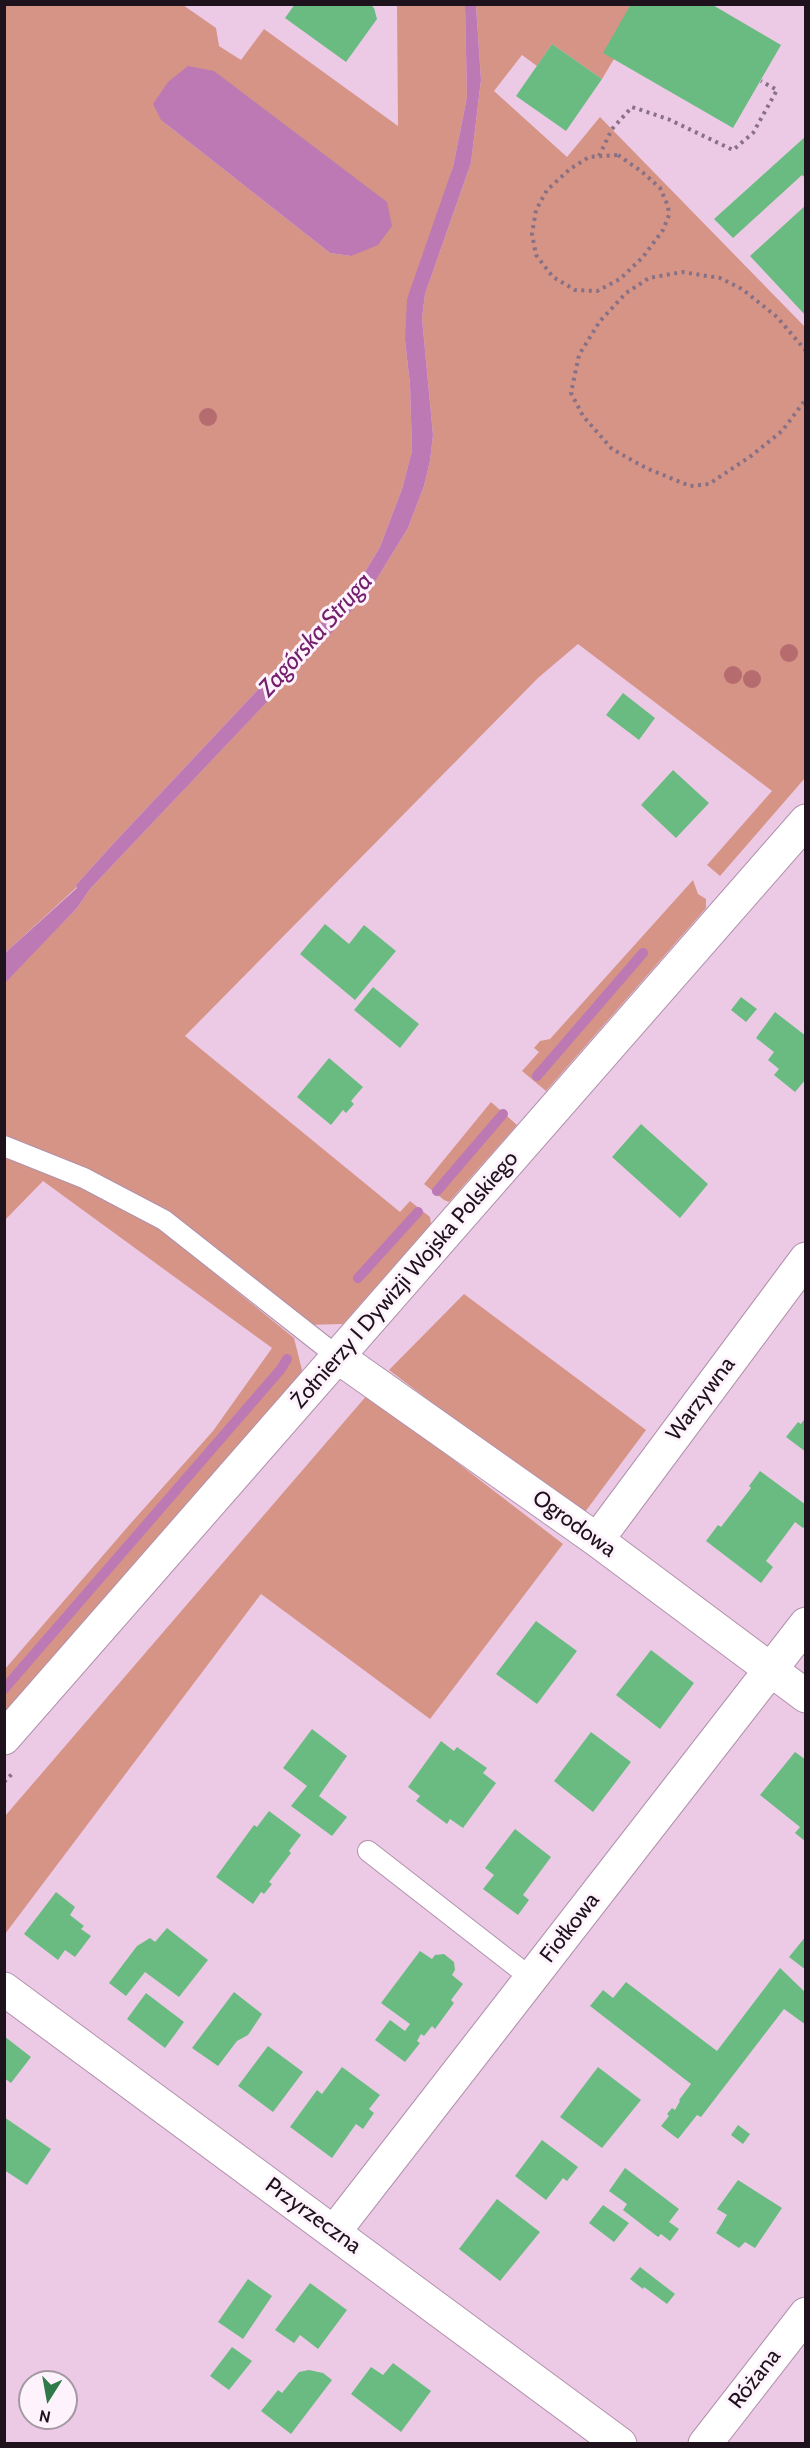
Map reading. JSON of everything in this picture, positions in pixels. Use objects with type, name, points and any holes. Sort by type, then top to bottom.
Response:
[{"type":"street","name":"Żołnierzy I Dywizji Wojska Polskiego","points":[[4,1738],[806,821]]},
{"type":"street","name":"Warzywna","points":[[597,1540],[806,1259]]},
{"type":"street","name":"Ogrodowa","points":[[338,1357],[597,1540],[806,1696]]},
{"type":"street","name":"Fiołkowa","points":[[334,2232],[806,1624]]},
{"type":"street","name":"Przyrzeczna","points":[[4,1989],[620,2444]]},
{"type":"street","name":"Różana","points":[[705,2444],[806,2314]]},
{"type":"lane","points":[[4,1146],[84,1178],[164,1220],[338,1357]]},
{"type":"lane","points":[[368,1851],[531,1978]]},
{"type":"path","points":[[598,156],[612,129],[632,107],[668,119],[733,150],[753,133],[777,90],[761,81]]},
{"type":"path","points":[[618,155],[641,171],[660,188],[668,206],[669,215],[663,230],[643,257],[620,279],[597,291],[575,290],[553,278],[536,255],[532,234],[536,210],[547,190],[570,169],[589,157],[598,156],[618,155]]},
{"type":"path","points":[[806,351],[777,317],[742,289],[720,278],[682,272],[649,278],[626,293],[600,321],[579,355],[571,393],[583,416],[612,449],[646,468],[690,486],[709,484],[759,450],[782,431],[806,399]]},
{"type":"shaded area","points":[[5,5],[183,5],[216,28],[219,46],[241,60],[264,29],[398,126],[397,5],[465,5],[467,97],[453,167],[405,340],[410,385],[412,451],[402,489],[380,547],[359,582],[112,845],[76,885],[77,887],[5,953]],"holes":[[[161,120],[351,256],[330,253]]]},
{"type":"shaded area","points":[[476,5],[631,5],[614,59],[602,79],[552,44],[537,66],[522,55],[494,91],[567,157],[600,117],[805,327],[805,778],[720,876],[707,865],[772,791],[578,644],[538,678],[185,1036],[400,1212],[410,1201],[430,1217],[431,1224],[343,1324],[306,1325],[165,1214],[5,1138],[4,983],[77,908],[90,889],[370,590],[408,528],[424,486],[433,435],[422,318],[425,294],[471,163],[481,80]]},
{"type":"shaded area","points":[[693,880],[698,894],[706,899],[706,908],[546,1091],[522,1071],[539,1052],[534,1048],[540,1041],[550,1039]]},
{"type":"shaded area","points":[[491,1102],[517,1125],[449,1202],[444,1200],[424,1184]]},
{"type":"shaded area","points":[[5,1157],[67,1180],[156,1226],[294,1338],[302,1370],[5,1712],[5,1669],[213,1431],[272,1348],[43,1181],[5,1220]]},
{"type":"shaded area","points":[[464,1294],[646,1430],[582,1516],[389,1370]]},
{"type":"shaded area","points":[[368,1394],[563,1544],[430,1719],[261,1594],[5,1934],[5,1816]]},
{"type":"water","name":"Zagórska Struga","points":[[465,5],[476,5],[481,80],[471,163],[425,294],[422,318],[433,435],[424,486],[408,528],[370,590],[5,983],[5,953],[77,888],[76,885],[112,845],[359,582],[380,547],[402,489],[412,451],[410,385],[405,340],[407,299],[453,167],[467,97]]},
{"type":"water","points":[[188,66],[214,71],[387,202],[392,226],[378,245],[351,256],[330,253],[161,120],[153,104],[168,82]]},
{"type":"building","points":[[295,4],[370,4],[374,8],[377,19],[346,62],[285,18]]},
{"type":"building","points":[[631,4],[711,4],[781,45],[733,128],[603,53]]},
{"type":"building","points":[[552,44],[602,79],[566,131],[516,96]]},
{"type":"building","points":[[806,136],[806,178],[802,175],[733,238],[714,219]]},
{"type":"building","points":[[806,205],[806,316],[750,256]]},
{"type":"building","points":[[623,693],[655,718],[639,740],[606,715]]},
{"type":"building","points":[[673,770],[709,803],[676,838],[641,805]]},
{"type":"building","points":[[325,924],[349,944],[364,925],[396,951],[355,1000],[300,954]]},
{"type":"building","points":[[373,987],[419,1024],[400,1048],[354,1010]]},
{"type":"building","points":[[741,997],[757,1009],[746,1022],[731,1010]]},
{"type":"building","points":[[775,1012],[806,1036],[806,1079],[795,1092],[774,1075],[779,1069],[768,1060],[774,1052],[756,1038]]},
{"type":"building","points":[[329,1058],[363,1087],[351,1101],[354,1104],[346,1113],[343,1110],[331,1125],[297,1097]]},
{"type":"building","points":[[641,1124],[708,1184],[680,1218],[612,1157]]},
{"type":"building","points":[[806,1417],[806,1452],[786,1437],[798,1422],[801,1424]]},
{"type":"building","points":[[760,1471],[806,1505],[806,1525],[803,1528],[795,1522],[766,1561],[773,1567],[761,1583],[706,1541],[718,1525],[721,1527],[751,1488],[749,1486]]},
{"type":"building","points":[[536,1621],[577,1651],[537,1704],[496,1674]]},
{"type":"building","points":[[651,1650],[694,1683],[660,1729],[616,1695]]},
{"type":"building","points":[[312,1729],[347,1756],[319,1796],[347,1817],[332,1836],[291,1806],[307,1786],[283,1768]]},
{"type":"building","points":[[591,1732],[631,1762],[593,1812],[554,1781]]},
{"type":"building","points":[[441,1741],[454,1751],[457,1747],[487,1768],[483,1773],[496,1783],[463,1828],[450,1819],[447,1824],[416,1801],[420,1796],[408,1787]]},
{"type":"building","points":[[795,1752],[806,1760],[806,1842],[795,1833],[800,1827],[760,1795]]},
{"type":"building","points":[[269,1811],[301,1835],[289,1851],[291,1853],[269,1882],[272,1884],[264,1894],[261,1892],[253,1904],[216,1877],[254,1825],[257,1827]]},
{"type":"building","points":[[515,1829],[551,1857],[523,1895],[529,1900],[518,1915],[483,1889],[494,1875],[485,1868]]},
{"type":"building","points":[[56,1892],[75,1907],[70,1915],[84,1926],[81,1929],[91,1936],[75,1957],[65,1950],[58,1960],[24,1934]]},
{"type":"building","points":[[167,1928],[208,1960],[179,1997],[145,1972],[126,1996],[109,1983],[137,1946],[150,1938],[155,1942]]},
{"type":"building","points":[[806,1936],[806,1970],[789,1957]]},
{"type":"building","points":[[420,1951],[432,1959],[435,1955],[444,1954],[454,1962],[455,1970],[452,1975],[463,1984],[451,2000],[454,2003],[435,2029],[432,2026],[424,2036],[421,2034],[417,2041],[420,2043],[405,2062],[375,2040],[390,2020],[405,2031],[410,2024],[381,2003]]},
{"type":"building","points":[[780,1968],[806,1993],[806,2025],[784,2009],[701,2117],[697,2115],[678,2139],[661,2126],[672,2108],[675,2110],[679,2100],[691,2084],[590,2006],[603,1990],[613,1998],[626,1982],[717,2051]]},
{"type":"building","points":[[234,1992],[262,2014],[248,2035],[237,2041],[218,2066],[192,2048]]},
{"type":"building","points":[[146,1993],[184,2022],[165,2048],[127,2019]]},
{"type":"building","points":[[4,2036],[31,2057],[11,2083],[4,2078]]},
{"type":"building","points":[[268,2046],[303,2072],[273,2112],[238,2086]]},
{"type":"building","points":[[342,2067],[380,2095],[369,2109],[374,2113],[363,2129],[356,2124],[332,2158],[290,2127],[317,2090],[322,2094]]},
{"type":"building","points":[[598,2067],[641,2100],[602,2148],[560,2117]]},
{"type":"building","points":[[4,2117],[51,2149],[27,2185],[4,2170]]},
{"type":"building","points":[[738,2125],[750,2134],[743,2144],[731,2135]]},
{"type":"building","points":[[542,2140],[578,2167],[567,2181],[563,2178],[546,2200],[515,2176]]},
{"type":"building","points":[[625,2168],[679,2209],[669,2222],[679,2229],[670,2241],[661,2234],[658,2237],[623,2210],[627,2204],[609,2191]]},
{"type":"building","points":[[738,2180],[782,2208],[755,2248],[745,2242],[739,2248],[716,2233],[727,2215],[717,2209]]},
{"type":"building","points":[[497,2199],[540,2232],[500,2281],[459,2249]]},
{"type":"building","points":[[603,2205],[629,2223],[614,2242],[589,2223]]},
{"type":"building","points":[[640,2267],[675,2294],[667,2304],[630,2279]]},
{"type":"building","points":[[248,2279],[272,2296],[243,2339],[218,2322]]},
{"type":"building","points":[[310,2283],[347,2310],[318,2349],[300,2335],[294,2343],[275,2330]]},
{"type":"building","points":[[232,2347],[252,2361],[229,2390],[210,2376]]},
{"type":"building","points":[[393,2363],[431,2391],[401,2432],[351,2394],[371,2367],[383,2375]]},
{"type":"building","points":[[309,2370],[323,2373],[332,2380],[291,2434],[261,2411],[278,2390],[282,2393],[299,2372]]},
{"type":"waterway","points":[[537,1076],[643,953]]},
{"type":"waterway","points":[[437,1191],[503,1114]]},
{"type":"waterway","points":[[358,1278],[418,1212]]},
{"type":"waterway","points":[[4,1689],[281,1369],[287,1359]]}]
